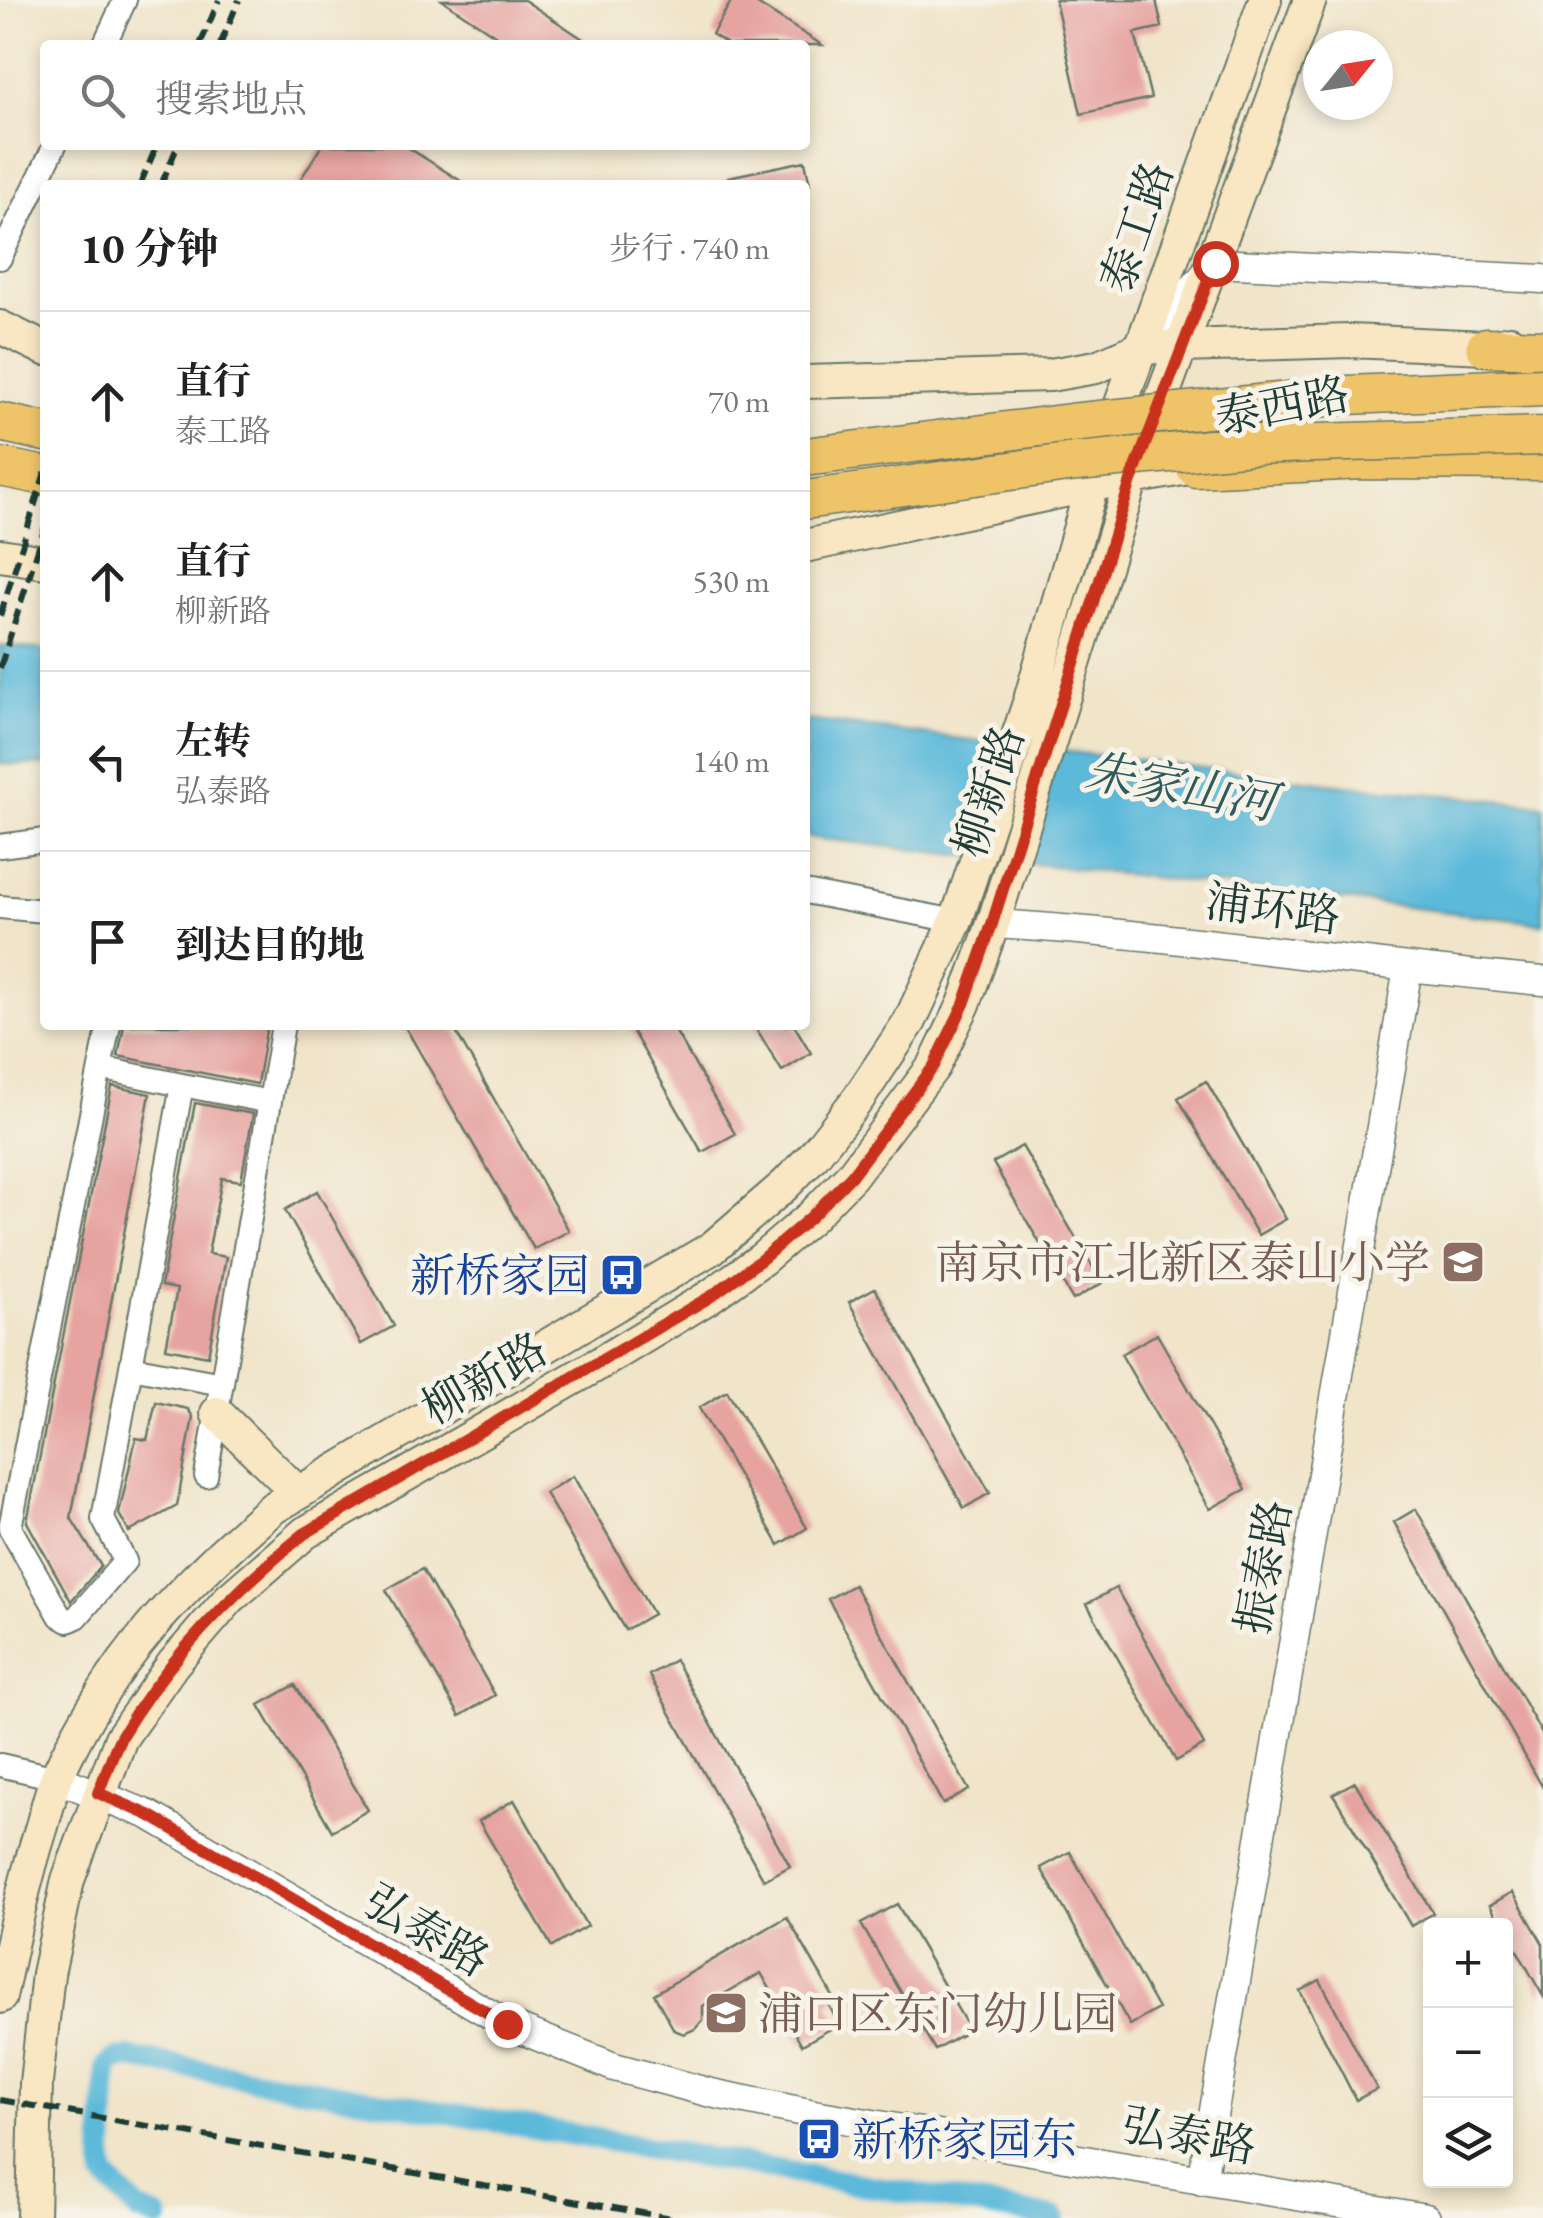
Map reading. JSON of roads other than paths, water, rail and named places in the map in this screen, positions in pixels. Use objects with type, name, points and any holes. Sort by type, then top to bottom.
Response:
[{"type":"highway","points":[[1486,347],[1543,349]]},
{"type":"highway","points":[[810,456],[1070,423],[1347,395],[1543,387]]},
{"type":"highway","points":[[0,422],[40,431]]},
{"type":"highway","points":[[810,499],[1067,463],[1251,445],[1543,436]]},
{"type":"highway","points":[[1196,468],[1362,460],[1543,461]]},
{"type":"highway","points":[[0,467],[40,475]]},
{"type":"main road","name":"泰工路","points":[[1092,485],[1265,0]]},
{"type":"main road","name":"泰工路","points":[[1132,478],[1310,0]]},
{"type":"main road","points":[[0,327],[40,347]]},
{"type":"main road","name":"泰西路","points":[[810,382],[1050,375],[1096,366],[1141,348],[1350,341],[1486,347],[1543,336]]},
{"type":"main road","name":"泰西路","points":[[810,545],[1092,485],[1196,468],[1291,444],[1438,424],[1543,422]]},
{"type":"main road","name":"柳新路","points":[[34,2218],[36,2083],[48,1974],[68,1880],[121,1738],[172,1664],[229,1600],[304,1534],[710,1297],[811,1217],[851,1176],[934,1066],[964,1004],[1054,734],[1132,478]]},
{"type":"main road","name":"柳新路","points":[[0,1997],[21,1892],[56,1778],[91,1709],[155,1620],[222,1551],[273,1508],[378,1443],[667,1278],[748,1220],[814,1154],[858,1099],[910,1021],[956,921],[1092,485]]},
{"type":"main road","points":[[0,555],[40,561]]},
{"type":"main road","points":[[220,1398],[298,1493]]},
{"type":"street","points":[[106,40],[126,0]]},
{"type":"street","points":[[0,258],[53,150]]},
{"type":"street","points":[[1215,263],[1543,279]]},
{"type":"street","name":"泰西路","points":[[1141,348],[1215,263]]},
{"type":"street","points":[[0,846],[40,841]]},
{"type":"street","points":[[810,893],[956,921]]},
{"type":"street","points":[[0,907],[40,911]]},
{"type":"street","name":"浦环路","points":[[992,924],[1175,938],[1543,981]]},
{"type":"street","name":"振泰路","points":[[1202,2180],[1408,968]]},
{"type":"street","points":[[108,1030],[10,1528],[60,1616],[68,1621],[77,1618],[126,1561],[103,1519],[182,1085]]},
{"type":"street","points":[[206,1476],[282,1030]]},
{"type":"street","points":[[100,1068],[270,1102]]},
{"type":"street","points":[[131,1368],[220,1398]]},
{"type":"street","points":[[0,1765],[56,1778]]},
{"type":"street","name":"弘泰路","points":[[56,1778],[149,1815],[507,2024],[614,2067],[814,2114],[1426,2218]]},
{"type":"water","points":[[0,646],[40,650],[40,765],[0,764]]},
{"type":"water","name":"朱家山河","points":[[810,721],[1543,805],[1543,923],[810,838]]},
{"type":"waterway","points":[[158,2218],[138,2210],[105,2177],[107,2067],[115,2059],[130,2058],[1055,2218]]},
{"type":"railway","points":[[202,40],[219,0]]},
{"type":"railway","points":[[222,40],[239,0]]},
{"type":"railway","points":[[142,180],[155,150]]},
{"type":"railway","points":[[163,180],[176,150]]},
{"type":"railway","points":[[0,616],[40,488]]},
{"type":"railway","points":[[0,668],[40,543]]},
{"type":"railway","points":[[0,2100],[671,2218]]},
{"type":"place","name":"南京市江北新区泰山小学","points":[[1463,1262]]},
{"type":"place","name":"新桥家园","points":[[622,1275]]},
{"type":"place","name":"浦口区东门幼儿园","points":[[726,2013]]},
{"type":"place","name":"新桥家园东","points":[[819,2139]]}]
